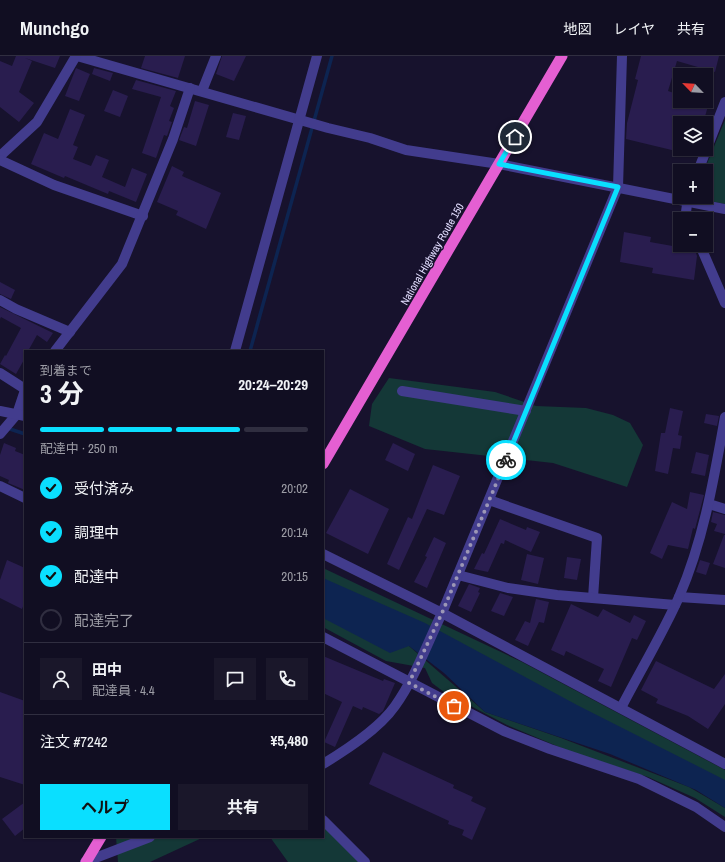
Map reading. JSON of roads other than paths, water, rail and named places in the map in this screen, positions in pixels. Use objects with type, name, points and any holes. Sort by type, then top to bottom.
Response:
[{"type":"highway","name":"National Highway Route 150","points":[[324,462],[562,56]]},
{"type":"highway","points":[[86,862],[100,838]]},
{"type":"street","points":[[0,156],[37,122],[76,56],[324,127],[370,138],[406,150],[499,164],[673,197]]},
{"type":"street","points":[[202,91],[216,56]]},
{"type":"street","points":[[235,350],[317,56]]},
{"type":"street","points":[[324,763],[365,735],[394,708],[420,661],[458,575],[618,187],[622,56]]},
{"type":"street","points":[[56,350],[122,264],[143,216],[173,139],[190,88]]},
{"type":"street","points":[[701,164],[725,102]]},
{"type":"street","points":[[0,160],[54,185],[143,216]]},
{"type":"street","points":[[704,204],[725,209]]},
{"type":"street","points":[[703,252],[725,303]]},
{"type":"street","points":[[0,300],[16,309],[70,332]]},
{"type":"street","points":[[0,372],[24,389]]},
{"type":"street","points":[[402,391],[526,411]]},
{"type":"street","points":[[0,434],[21,415],[24,396]]},
{"type":"street","points":[[0,411],[21,415]]},
{"type":"street","points":[[621,708],[677,601],[700,539],[709,504],[725,422]]},
{"type":"street","points":[[0,486],[24,498]]},
{"type":"street","points":[[489,500],[596,538],[593,598]]},
{"type":"street","points":[[709,504],[725,509]]},
{"type":"street","points":[[324,555],[440,617],[621,708],[725,764]]},
{"type":"street","points":[[458,575],[508,588],[593,598],[677,601],[725,600]]},
{"type":"street","points":[[324,638],[504,732],[639,779],[696,807],[725,827]]},
{"type":"street","points":[[324,821],[365,862]]},
{"type":"street","points":[[86,862],[147,838]]},
{"type":"water","points":[[324,578],[425,623],[577,705],[725,780],[725,808],[696,790],[610,754],[485,712],[444,673],[409,646],[390,653],[324,619]]},
{"type":"waterway","points":[[250,350],[332,56]]},
{"type":"waterway","points":[[7,428],[24,434]]}]
